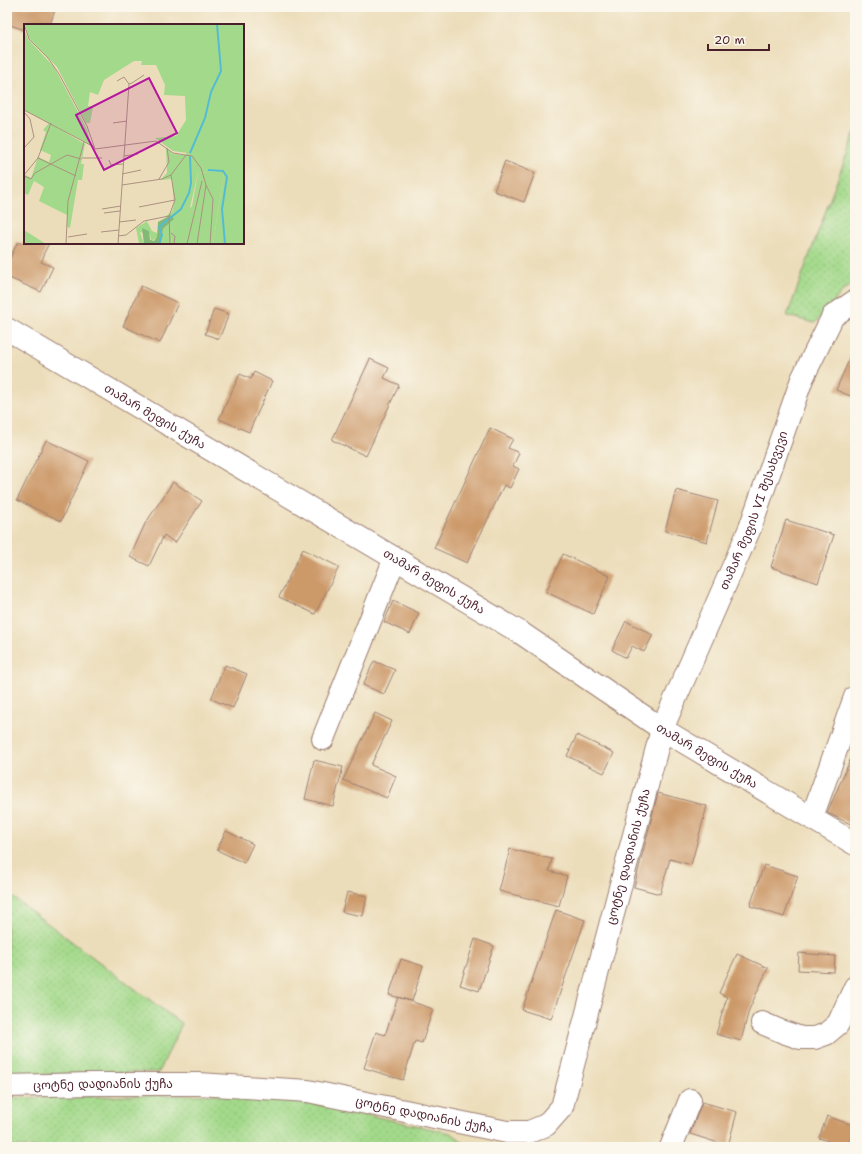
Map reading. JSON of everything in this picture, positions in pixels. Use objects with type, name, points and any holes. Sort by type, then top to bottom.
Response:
[{"type":"street","name":"თამარ მეფის VI შესახვევი","points":[[662,729],[750,528],[802,379],[833,316],[855,301]]},
{"type":"street","name":"თამარ მეფის ქუჩა","points":[[7,329],[521,633],[662,729],[855,844]]},
{"type":"street","points":[[323,739],[395,558]]},
{"type":"street","points":[[812,817],[855,698]]},
{"type":"street","name":"ცოტნე დადიანის ქუჩა","points":[[7,1086],[198,1084],[308,1091],[504,1139],[546,1126],[562,1106],[662,729]]},
{"type":"street","points":[[762,1023],[801,1038],[815,1038],[826,1034],[838,1024],[855,987]]},
{"type":"street","points":[[671,1147],[690,1100]]},
{"type":"green space","points":[[855,132],[855,283],[844,290],[815,323],[787,316]]},
{"type":"green space","points":[[7,893],[182,1024],[159,1072],[7,1075]]},
{"type":"green space","points":[[239,1094],[326,1106],[451,1133],[463,1142],[464,1147],[7,1147],[7,1098]]},
{"type":"building","points":[[7,7],[56,7],[50,24],[24,24],[24,30],[7,24]]},
{"type":"building","points":[[505,161],[535,173],[524,202],[494,191]]},
{"type":"building","points":[[17,243],[48,244],[41,262],[53,267],[41,292],[7,277],[7,265]]},
{"type":"building","points":[[141,286],[178,303],[160,343],[123,326]]},
{"type":"building","points":[[214,309],[229,314],[219,339],[205,334]]},
{"type":"building","points":[[855,346],[855,398],[836,390]]},
{"type":"building","points":[[370,359],[389,368],[384,378],[399,385],[366,456],[332,440]]},
{"type":"building","points":[[254,372],[272,381],[249,432],[219,419],[240,374],[251,379]]},
{"type":"building","points":[[490,428],[513,439],[508,448],[519,453],[513,466],[519,469],[510,488],[504,485],[467,563],[434,548]]},
{"type":"building","points":[[46,440],[89,461],[61,521],[17,500]]},
{"type":"building","points":[[173,482],[202,501],[175,543],[164,535],[149,566],[130,557],[145,524]]},
{"type":"building","points":[[676,490],[718,501],[707,542],[665,531]]},
{"type":"building","points":[[786,520],[834,535],[818,583],[771,567]]},
{"type":"building","points":[[303,549],[339,567],[315,614],[279,597]]},
{"type":"building","points":[[563,554],[610,576],[593,614],[546,592]]},
{"type":"building","points":[[393,601],[419,613],[410,634],[384,622]]},
{"type":"building","points":[[626,621],[653,635],[644,652],[632,646],[626,658],[612,650]]},
{"type":"building","points":[[374,661],[395,670],[384,694],[363,685]]},
{"type":"building","points":[[225,665],[247,674],[233,708],[211,699]]},
{"type":"building","points":[[375,713],[392,721],[371,765],[396,776],[387,798],[343,780]]},
{"type":"building","points":[[577,735],[614,753],[604,773],[567,756]]},
{"type":"building","points":[[855,749],[855,826],[827,813]]},
{"type":"building","points":[[314,760],[343,767],[333,806],[305,799]]},
{"type":"building","points":[[658,793],[707,806],[691,865],[670,859],[660,894],[634,887]]},
{"type":"building","points":[[226,831],[253,844],[244,863],[217,850]]},
{"type":"building","points":[[510,849],[552,859],[549,871],[567,876],[559,906],[499,891]]},
{"type":"building","points":[[764,865],[798,876],[784,917],[750,906]]},
{"type":"building","points":[[347,892],[367,896],[363,916],[342,912]]},
{"type":"building","points":[[556,910],[585,920],[551,1019],[522,1010]]},
{"type":"building","points":[[475,939],[494,946],[479,991],[460,985]]},
{"type":"building","points":[[799,953],[835,956],[834,972],[798,970]]},
{"type":"building","points":[[737,954],[768,968],[749,1010],[741,1041],[716,1034],[727,997],[719,993]]},
{"type":"building","points":[[401,959],[423,966],[412,1001],[389,995]]},
{"type":"building","points":[[398,997],[433,1009],[422,1043],[415,1041],[403,1080],[364,1068],[376,1032],[385,1035]]},
{"type":"building","points":[[702,1102],[737,1112],[728,1146],[690,1134]]},
{"type":"building","points":[[827,1116],[855,1126],[848,1147],[819,1138]]}]
